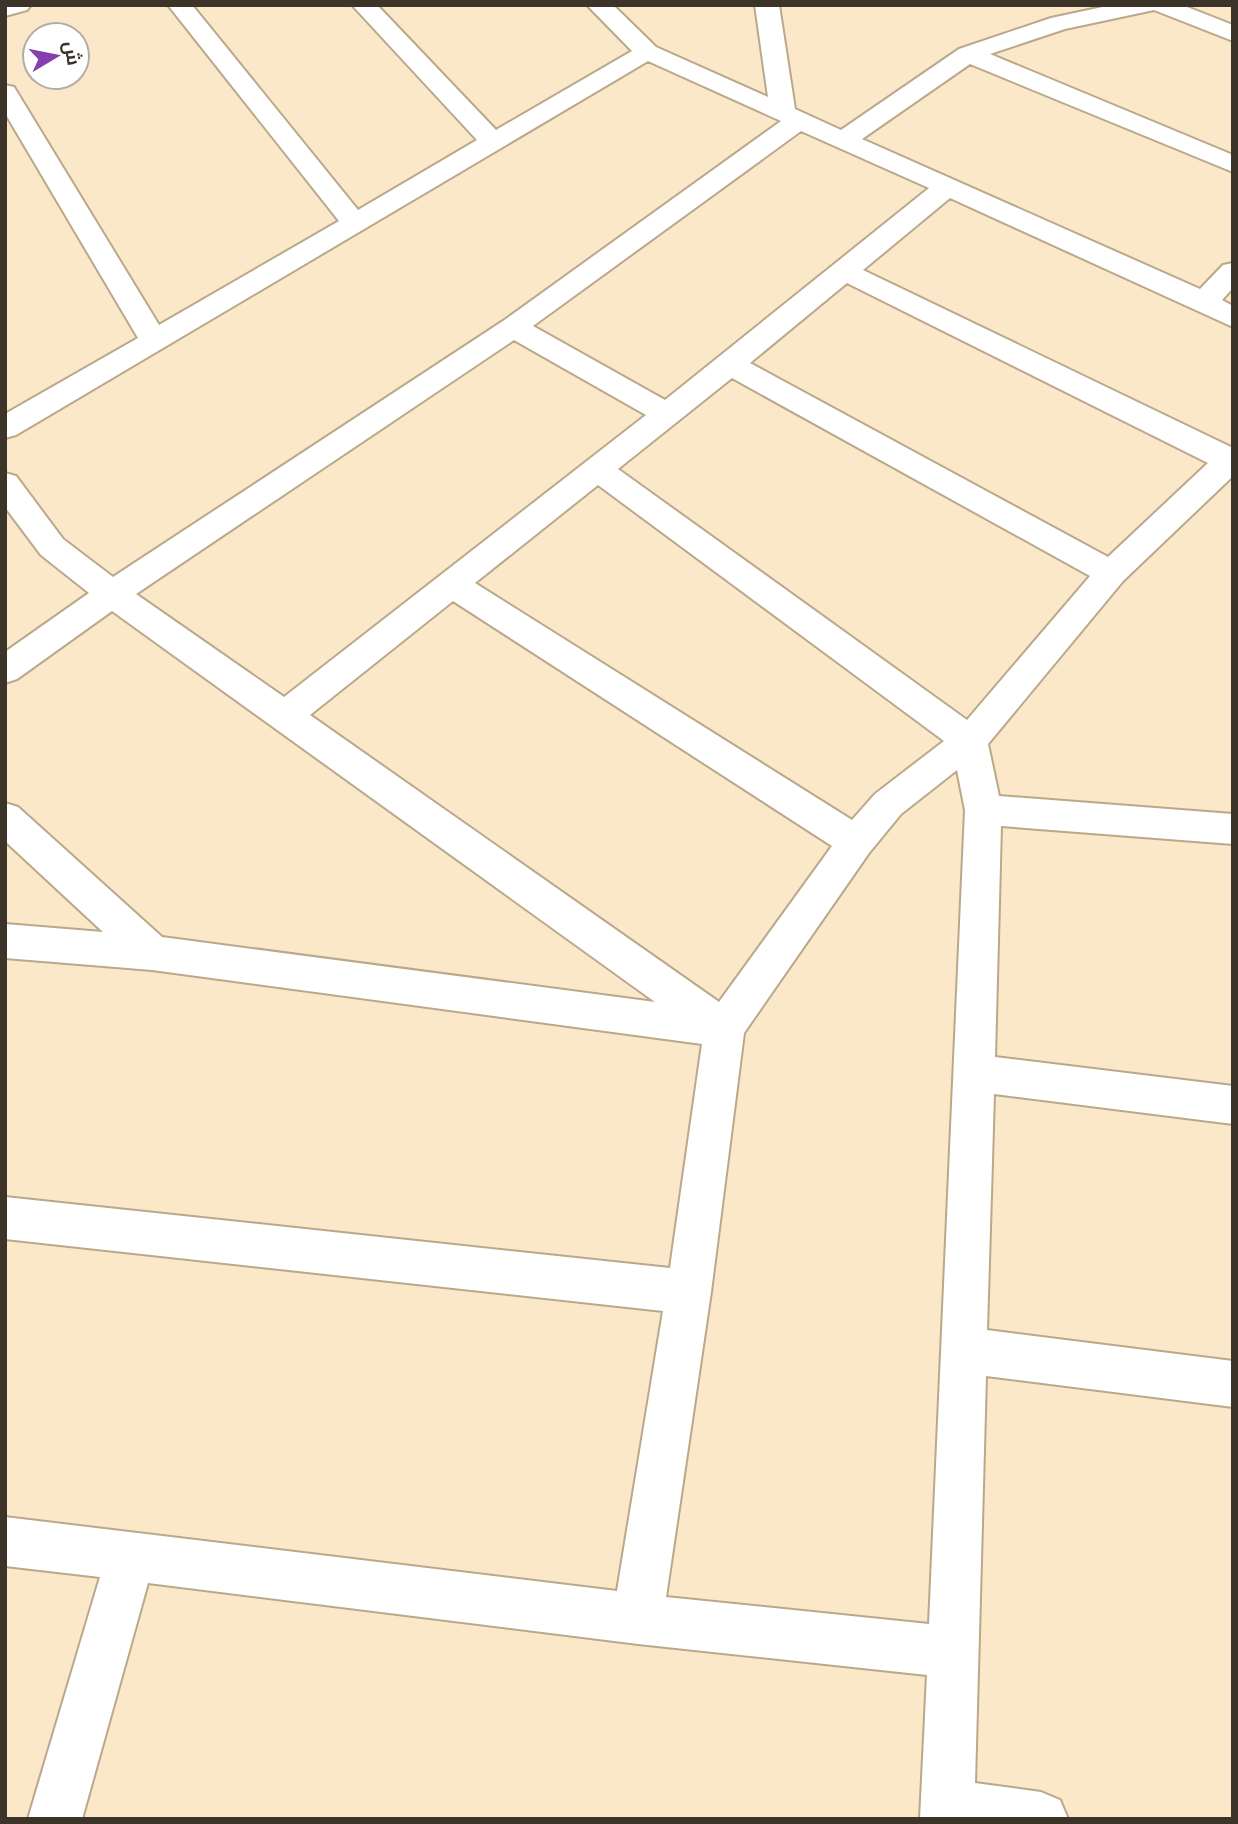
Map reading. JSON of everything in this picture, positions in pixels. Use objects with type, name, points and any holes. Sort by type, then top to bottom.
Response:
[{"type":"street","points":[[5,9],[19,5]]},
{"type":"street","points":[[180,5],[355,223]]},
{"type":"street","points":[[364,5],[493,142]]},
{"type":"street","points":[[599,5],[647,52],[1203,302],[1233,318]]},
{"type":"street","points":[[767,5],[790,117]]},
{"type":"street","points":[[842,141],[968,54],[1059,23],[1148,5]]},
{"type":"street","points":[[1161,5],[1233,34]]},
{"type":"street","points":[[5,428],[647,52]]},
{"type":"street","points":[[968,54],[1233,163]]},
{"type":"street","points":[[5,92],[154,341]]},
{"type":"street","points":[[5,670],[112,594],[513,327],[790,117]]},
{"type":"street","points":[[283,717],[730,364],[946,188]]},
{"type":"street","points":[[638,1619],[689,1292],[724,1028],[856,842],[888,804],[970,741],[1111,573],[1232,459],[844,271]]},
{"type":"street","points":[[1203,302],[1233,271]]},
{"type":"street","points":[[513,327],[666,414]]},
{"type":"street","points":[[730,364],[1111,573]]},
{"type":"street","points":[[596,468],[970,741],[983,810],[947,1813],[1041,1819]]},
{"type":"street","points":[[5,484],[52,547],[112,594],[724,1028]]},
{"type":"street","points":[[450,583],[856,842]]},
{"type":"street","points":[[983,810],[1233,830]]},
{"type":"street","points":[[5,818],[152,953]]},
{"type":"street","points":[[5,941],[152,953],[724,1028]]},
{"type":"street","points":[[973,1073],[1233,1105]]},
{"type":"street","points":[[5,1218],[689,1292]]},
{"type":"street","points":[[962,1350],[1233,1384]]},
{"type":"street","points":[[5,1541],[638,1619],[952,1652]]},
{"type":"street","points":[[55,1819],[131,1557]]}]
